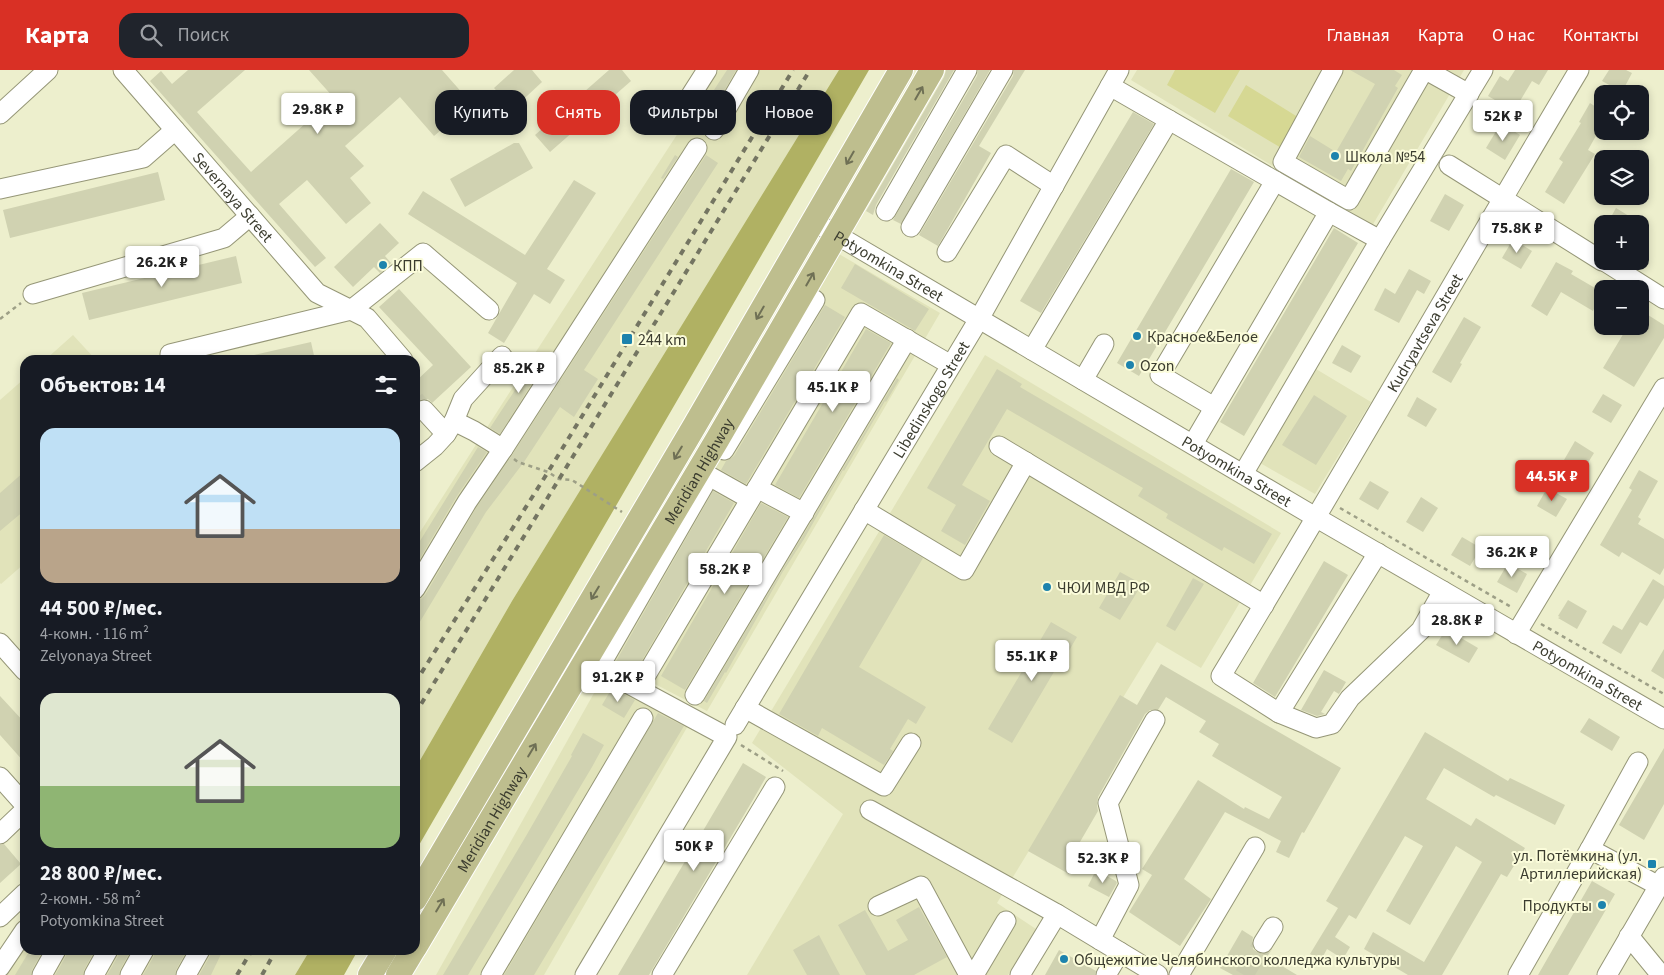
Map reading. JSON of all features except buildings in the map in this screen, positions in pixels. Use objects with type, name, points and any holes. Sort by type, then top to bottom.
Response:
[{"type":"main road","name":"Meridian Highway","points":[[420,890],[901,70]]},
{"type":"main road","name":"Meridian Highway","points":[[420,938],[595,659],[722,431],[932,70]]},
{"type":"main road","points":[[370,975],[382,955]]},
{"type":"main road","points":[[398,975],[410,955]]},
{"type":"street","points":[[0,114],[48,70]]},
{"type":"street","name":"Severnaya Street","points":[[123,70],[317,293],[367,318],[399,355]]},
{"type":"street","points":[[694,90],[707,70]]},
{"type":"street","points":[[736,92],[749,70]]},
{"type":"street","points":[[886,211],[967,70]]},
{"type":"street","points":[[911,227],[1003,70]]},
{"type":"street","points":[[1333,70],[1283,162],[1349,200],[1425,70],[1469,94]]},
{"type":"street","points":[[1242,474],[1482,70]]},
{"type":"street","name":"Kudryavtseva Street","points":[[1279,713],[1221,676],[1317,518],[1502,198],[1579,70]]},
{"type":"street","points":[[1114,78],[1169,120],[1380,240]]},
{"type":"street","name":"Libedinskogo Street","points":[[585,975],[979,319],[1114,78]]},
{"type":"street","points":[[1032,350],[1169,120]]},
{"type":"street","points":[[0,189],[143,158],[175,130]]},
{"type":"street","points":[[420,581],[467,502],[697,148]]},
{"type":"street","points":[[947,252],[1006,155],[1054,186]]},
{"type":"street","points":[[1449,165],[1594,255]]},
{"type":"street","points":[[1214,407],[1160,375],[1275,181]]},
{"type":"street","points":[[1193,444],[1329,212]]},
{"type":"street","points":[[33,294],[224,238],[250,216]]},
{"type":"street","name":"Potyomkina Street","points":[[813,221],[1317,518],[1664,719]]},
{"type":"street","points":[[170,354],[352,310],[423,253],[489,310]]},
{"type":"street","points":[[1617,270],[1664,299]]},
{"type":"street","points":[[731,731],[595,659],[709,476],[815,300]]},
{"type":"street","points":[[645,678],[861,313],[951,365]]},
{"type":"street","points":[[695,695],[907,339]]},
{"type":"street","points":[[1083,380],[1104,344]]},
{"type":"street","points":[[420,458],[435,446],[450,428],[463,399],[502,356]]},
{"type":"street","points":[[1516,634],[1664,388]]},
{"type":"street","points":[[424,410],[450,428],[474,431],[503,449]]},
{"type":"street","points":[[999,446],[1264,606]]},
{"type":"street","points":[[864,510],[964,570],[1026,462]]},
{"type":"street","points":[[709,476],[804,513]]},
{"type":"street","points":[[1378,553],[1279,713],[1316,728],[1332,724],[1350,698],[1421,630],[1443,591]]},
{"type":"street","points":[[0,643],[20,665]]},
{"type":"street","points":[[745,708],[884,786],[912,743]]},
{"type":"street","points":[[491,975],[644,718]]},
{"type":"street","points":[[1100,940],[1129,885],[1108,803],[1155,720]]},
{"type":"street","points":[[1518,975],[1638,762]]},
{"type":"street","points":[[0,777],[20,799]]},
{"type":"street","points":[[662,975],[776,787]]},
{"type":"street","points":[[870,810],[1056,914],[1158,975]]},
{"type":"street","points":[[0,834],[20,815]]},
{"type":"street","points":[[1179,975],[1255,847]]},
{"type":"street","points":[[1590,849],[1661,882],[1607,975]]},
{"type":"street","points":[[878,906],[921,886],[969,975]]},
{"type":"street","points":[[0,917],[20,898]]},
{"type":"street","points":[[1020,975],[1056,914]]},
{"type":"street","points":[[974,975],[1006,921]]},
{"type":"street","points":[[1263,943],[1273,927]]},
{"type":"street","points":[[1629,936],[1661,975]]},
{"type":"street","points":[[0,967],[20,937]]},
{"type":"street","points":[[1106,975],[1120,952]]},
{"type":"street","points":[[42,975],[53,955]]},
{"type":"street","points":[[94,975],[105,955]]},
{"type":"street","points":[[130,975],[141,955]]},
{"type":"street","points":[[186,975],[197,955]]},
{"type":"path","points":[[0,319],[33,294]]},
{"type":"path","points":[[503,449],[518,462],[548,472],[559,479],[572,480],[622,512]]},
{"type":"path","points":[[731,731],[785,772],[776,787]]},
{"type":"shaded area","points":[[719,70],[841,70],[829,90],[746,90],[746,135],[801,135],[512,601],[420,760],[420,532],[677,135],[736,135],[736,90],[706,90]]},
{"type":"shaded area","points":[[839,70],[869,70],[832,134],[832,90],[827,90]]},
{"type":"shaded area","name":"Школа №54","points":[[1137,70],[1464,70],[1372,226],[1131,80]]},
{"type":"shaded area","points":[[799,135],[831,135],[420,843],[420,760],[512,601]]},
{"type":"shaded area","points":[[839,254],[940,313],[707,711],[599,655]]},
{"type":"shaded area","points":[[73,335],[91,355],[51,355]]},
{"type":"shaded area","name":"ЧЮИ МВД РФ","points":[[985,355],[1281,533],[1201,668],[1157,642],[997,903],[1036,929],[1008,975],[747,975],[843,814],[752,743]]},
{"type":"shaded area","points":[[1316,369],[1371,402],[1315,494],[1260,463]]},
{"type":"shaded area","points":[[20,382],[20,567],[1,584],[0,583],[0,400]]},
{"type":"shaded area","points":[[603,677],[689,724],[544,975],[436,975]]},
{"type":"shaded area","points":[[20,951],[20,955],[307,955],[295,975],[5,975]]},
{"type":"shaded area","points":[[307,955],[355,955],[344,975],[295,975]]},
{"type":"green space","points":[[1175,70],[1240,70],[1215,113],[1167,85]]},
{"type":"green space","points":[[1246,85],[1301,119],[1283,149],[1228,116]]},
{"type":"tunnel","points":[[420,406],[424,410]]},
{"type":"tunnel","points":[[1244,975],[1263,943]]},
{"type":"railway","points":[[420,675],[548,472],[793,70]]},
{"type":"railway","points":[[420,706],[810,70]]},
{"type":"railway","points":[[237,975],[249,955]]},
{"type":"railway","points":[[262,975],[273,955]]},
{"type":"place","name":"Школа №54","points":[[1335,156]]},
{"type":"place","name":"КПП","points":[[383,265]]},
{"type":"place","name":"Красное&Белое","points":[[1137,336]]},
{"type":"place","name":"244 km","points":[[627,339]]},
{"type":"place","name":"Ozon","points":[[1130,365]]},
{"type":"place","name":"ЧЮИ МВД РФ","points":[[1047,587]]},
{"type":"place","name":"ул. Потёмкина (ул. Артиллерийская)","points":[[1652,864]]},
{"type":"place","name":"Продукты","points":[[1602,905]]},
{"type":"place","name":"Общежитие Челябинского колледжа культуры","points":[[1064,959]]}]
